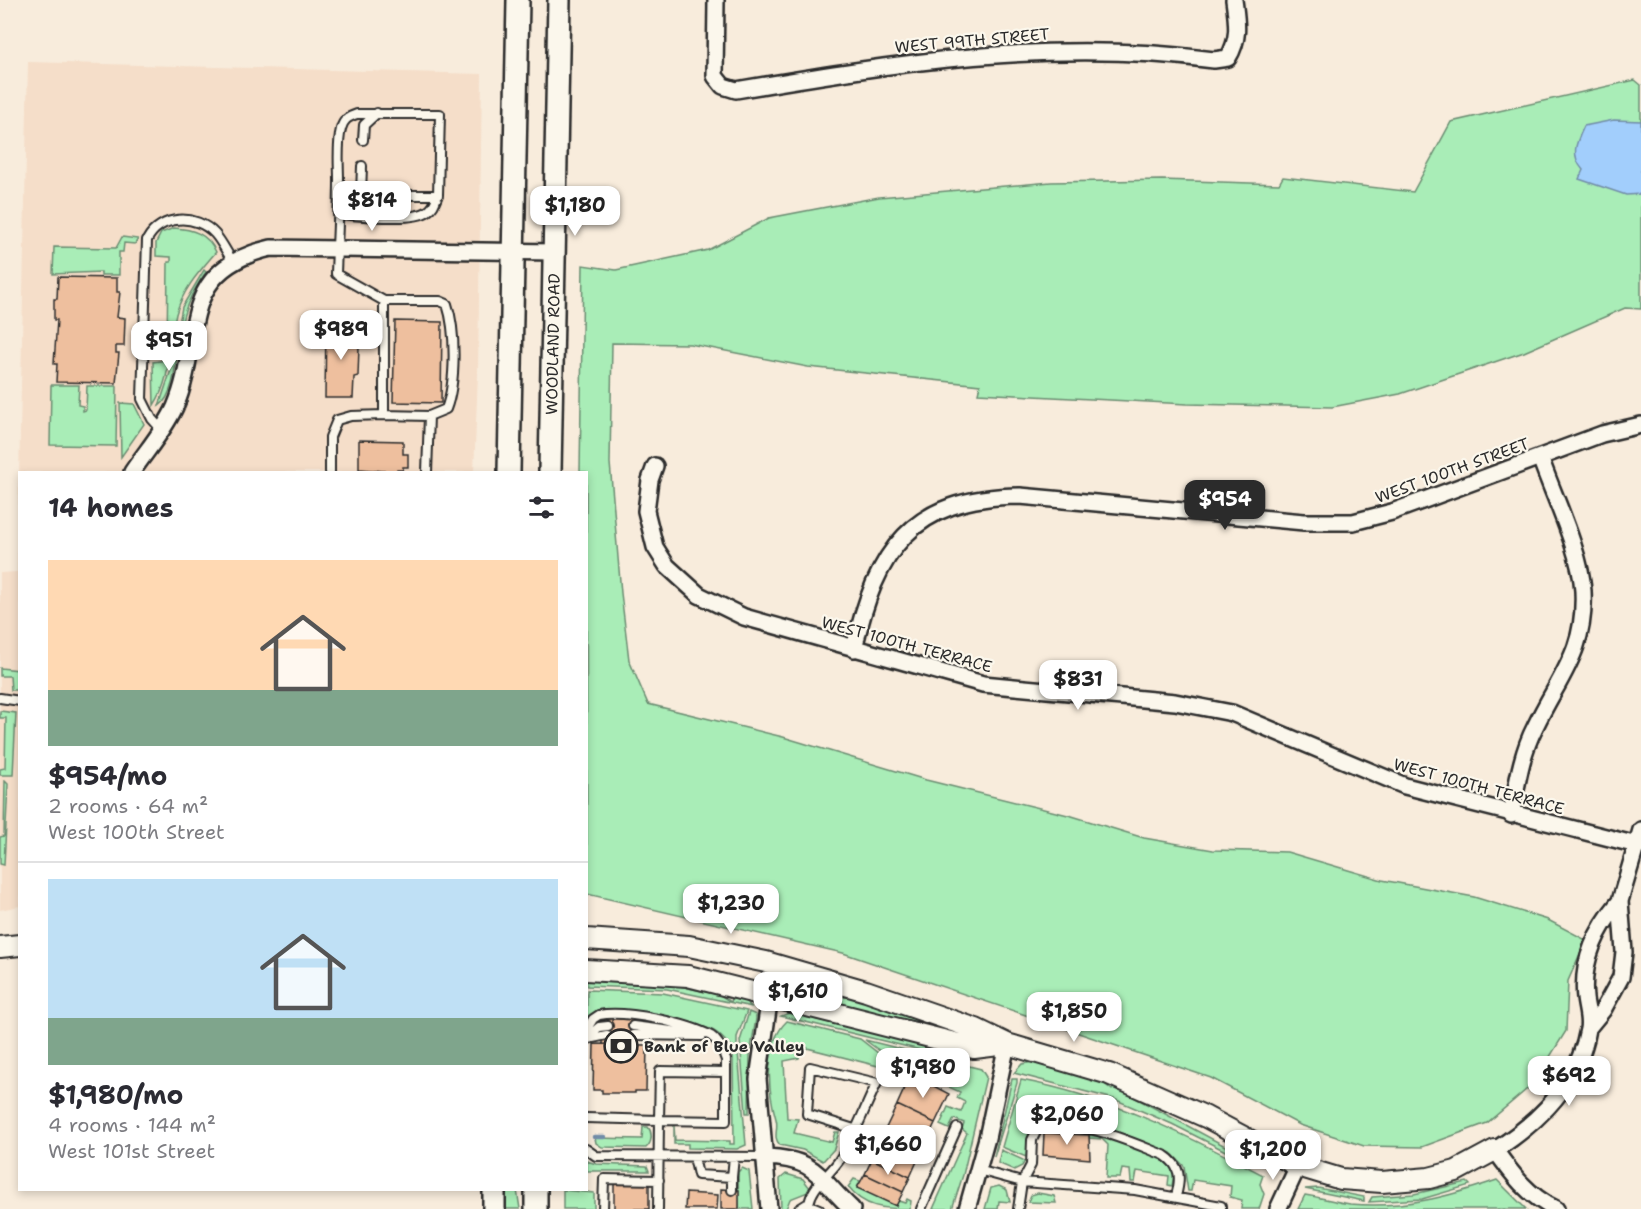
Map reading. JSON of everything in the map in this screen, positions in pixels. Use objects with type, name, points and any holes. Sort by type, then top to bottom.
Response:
[{"type":"main road","points":[[509,471],[518,0]]},
{"type":"main road","name":"WOODLAND ROAD","points":[[550,471],[559,0]]},
{"type":"main road","points":[[494,1191],[494,1209]]},
{"type":"main road","points":[[536,1191],[536,1209]]},
{"type":"street","name":"WEST 99TH STREET","points":[[716,0],[715,67],[718,80],[723,86],[736,90],[865,68],[1025,52],[1087,51],[1214,60],[1228,58],[1238,31],[1233,0]]},
{"type":"street","points":[[133,471],[162,430],[175,407],[185,376],[197,308],[213,281],[233,262],[272,248],[555,252]]},
{"type":"street","name":"WEST 100TH STREET","points":[[854,649],[870,589],[892,548],[924,520],[973,499],[1020,496],[1304,522],[1353,522],[1392,513],[1602,434],[1641,424]]},
{"type":"street","points":[[1511,815],[1527,744],[1569,667],[1576,649],[1583,611],[1579,569],[1540,457]]},
{"type":"street","name":"WEST 100TH TERRACE","points":[[656,466],[647,494],[648,528],[655,547],[682,581],[699,595],[728,611],[854,649],[983,684],[1202,706],[1257,722],[1405,786],[1511,815],[1638,845]]},
{"type":"street","points":[[1589,1027],[1585,995],[1588,957],[1609,915],[1620,901],[1641,830]]},
{"type":"street","points":[[588,939],[689,946],[766,962],[866,991],[976,1029],[1007,1044],[1136,1084],[1206,1117],[1298,1166],[1360,1182],[1407,1182],[1456,1171],[1496,1150],[1536,1120],[1553,1101],[1577,1065],[1589,1027],[1603,1010],[1621,976],[1624,952],[1620,901]]},
{"type":"street","points":[[0,947],[18,945]]},
{"type":"street","points":[[588,970],[688,976],[974,1048],[1007,1044]]},
{"type":"street","points":[[768,1209],[758,1079],[770,996]]},
{"type":"street","points":[[967,1209],[1007,1044]]},
{"type":"street","points":[[1496,1150],[1516,1179],[1533,1195],[1556,1209]]},
{"type":"street","points":[[765,1157],[800,1161],[813,1167],[852,1209]]},
{"type":"street","points":[[1278,1209],[1298,1166]]},
{"type":"lane","points":[[363,140],[364,125],[377,113]]},
{"type":"lane","points":[[330,471],[330,437],[337,420],[351,416],[429,416],[446,409],[452,395],[453,321],[447,304],[383,301],[336,274],[340,138],[343,123],[348,117],[357,114],[440,114],[438,195],[435,204],[421,215],[338,214]]},
{"type":"lane","points":[[362,166],[362,194]]},
{"type":"lane","points":[[339,195],[438,195]]},
{"type":"lane","points":[[162,430],[152,419],[142,399],[147,240],[155,226],[162,223],[192,220],[216,234],[233,262]]},
{"type":"lane","points":[[383,301],[384,415]]},
{"type":"lane","points":[[427,471],[429,416]]},
{"type":"lane","points":[[0,698],[18,700]]},
{"type":"lane","points":[[588,1027],[599,1015],[636,1014],[712,1036],[721,1047],[726,1059],[726,1120],[588,1118]]},
{"type":"lane","points":[[633,1026],[712,1036]]},
{"type":"lane","points":[[588,1037],[599,1027],[607,1030]]},
{"type":"lane","points":[[633,1035],[712,1036]]},
{"type":"lane","points":[[809,1204],[810,1194],[840,1159],[877,1083],[810,1067],[807,1114],[854,1129]]},
{"type":"lane","points":[[658,1209],[660,1071],[726,1072]]},
{"type":"lane","points":[[1018,1209],[1022,1182],[1031,1165],[1032,1140],[1037,1130],[1051,1126],[1100,1130],[1172,1161],[1180,1180],[1176,1196]]},
{"type":"lane","points":[[921,1209],[957,1128]]},
{"type":"lane","points":[[588,1150],[596,1156],[765,1157]]},
{"type":"lane","points":[[694,1157],[699,1175],[732,1177]]},
{"type":"lane","points":[[732,1190],[734,1157]]},
{"type":"lane","points":[[978,1170],[1022,1182],[1176,1196],[1221,1206],[1221,1209]]},
{"type":"lane","points":[[603,1209],[604,1179],[659,1180]]},
{"type":"lane","points":[[799,1209],[809,1204]]},
{"type":"lane","points":[[809,1204],[819,1209]]},
{"type":"shaded area","points":[[28,62],[482,74],[478,374],[474,471],[19,471]]},
{"type":"shaded area","points":[[18,526],[18,906],[0,910],[0,573],[17,572]]},
{"type":"green space","points":[[1635,80],[1641,85],[1641,309],[1625,308],[1524,352],[1400,394],[1332,407],[1187,404],[978,393],[980,385],[808,367],[690,344],[612,343],[610,463],[621,593],[629,660],[648,704],[783,737],[926,780],[1072,816],[1144,838],[1213,850],[1287,852],[1382,880],[1474,897],[1548,920],[1586,940],[1568,981],[1566,1031],[1533,1084],[1487,1123],[1422,1147],[1364,1146],[1300,1125],[1211,1078],[843,953],[588,894],[588,471],[580,471],[583,265],[616,270],[708,250],[769,218],[879,197],[1051,182],[1162,180],[1279,184],[1283,177],[1413,192],[1451,122]]},
{"type":"green space","points":[[174,228],[199,234],[209,241],[216,252],[192,281],[179,305],[164,384],[154,405],[153,362],[166,360],[167,353],[170,352],[170,348],[167,348],[168,262],[171,262],[171,257],[156,256],[156,243],[161,233]]},
{"type":"green space","points":[[122,237],[138,239],[135,244],[124,243],[123,252],[119,252],[119,275],[101,275],[101,272],[53,274],[54,247],[116,248]]},
{"type":"green space","points":[[204,270],[206,272],[191,296],[184,315],[170,391],[159,406],[170,373],[182,307]]},
{"type":"green space","points":[[51,385],[79,385],[78,405],[83,406],[83,411],[86,410],[87,386],[117,386],[116,446],[50,445]]},
{"type":"green space","points":[[120,403],[134,404],[144,424],[121,457]]},
{"type":"green space","points":[[0,668],[18,670],[18,690],[11,690],[10,676],[0,676]]},
{"type":"green space","points":[[0,711],[16,713],[13,775],[0,775],[0,769],[5,768],[6,718],[0,718]]},
{"type":"green space","points":[[5,781],[8,784],[4,865],[0,864],[0,837],[4,836]]},
{"type":"green space","points":[[588,981],[670,984],[720,995],[731,1002],[732,999],[743,1000],[752,1007],[667,989],[588,986]]},
{"type":"green space","points":[[588,990],[663,993],[747,1011],[737,1037],[737,1048],[712,1030],[667,1016],[629,1010],[597,1012],[588,1017]]},
{"type":"green space","points":[[831,997],[856,997],[948,1026],[946,1030],[830,1001]]},
{"type":"green space","points":[[749,1012],[756,1015],[756,1019],[750,1054],[749,1113],[746,1113],[740,1041]]},
{"type":"green space","points":[[789,1013],[954,1053],[963,1056],[962,1060],[781,1016]]},
{"type":"green space","points":[[787,1021],[860,1039],[892,1064],[890,1069],[803,1047],[799,1058],[784,1061],[787,1118],[798,1119],[794,1133],[832,1142],[835,1132],[839,1132],[834,1149],[823,1161],[803,1150],[780,1145],[776,1139],[777,1123],[770,1082],[771,1055],[779,1031]]},
{"type":"green space","points":[[865,1040],[981,1069],[986,1077],[963,1175],[952,1209],[933,1209],[967,1133],[962,1129],[964,1123],[954,1119],[949,1129],[940,1125],[948,1107],[961,1112],[965,1102],[957,1098],[960,1092],[925,1076],[921,1068],[915,1065],[903,1068]]},
{"type":"green space","points":[[738,1052],[746,1145],[737,1149],[688,1148],[688,1144],[674,1144],[674,1126],[675,1140],[730,1141],[730,1144],[734,1144],[733,1055]]},
{"type":"green space","points":[[1033,1062],[1102,1082],[1112,1090],[1114,1087],[1117,1088],[1255,1162],[1253,1165],[1172,1124],[1114,1099],[1014,1073],[1022,1064]]},
{"type":"green space","points":[[1012,1079],[1017,1079],[1017,1083],[994,1157]]},
{"type":"green space","points":[[1021,1080],[1115,1106],[1175,1131],[1263,1175],[1260,1184],[1264,1194],[1259,1209],[1241,1209],[1242,1200],[1230,1197],[1231,1186],[1193,1180],[1191,1191],[1188,1191],[1184,1166],[1171,1153],[1101,1125],[1043,1122],[1029,1133],[1026,1157],[1002,1147]]},
{"type":"green space","points":[[643,1127],[650,1129],[651,1135],[651,1141],[646,1148],[602,1147],[596,1143],[595,1138],[642,1139]]},
{"type":"green space","points":[[1089,1135],[1133,1147],[1166,1163],[1173,1172],[1172,1186],[1168,1185],[1169,1176],[1137,1171],[1135,1182],[1131,1182],[1130,1170],[1122,1169],[1120,1178],[1106,1178],[1108,1145],[1102,1139],[1089,1138]]},
{"type":"green space","points":[[1001,1150],[1025,1161],[1022,1166],[1014,1170],[998,1163]]},
{"type":"green space","points":[[588,1161],[596,1164],[647,1166],[649,1171],[588,1171]]},
{"type":"green space","points":[[742,1168],[749,1171],[753,1209],[739,1209],[738,1172]]},
{"type":"green space","points":[[786,1174],[803,1179],[810,1188],[808,1192],[790,1199],[786,1209],[781,1209],[780,1179]]},
{"type":"green space","points":[[854,1179],[860,1181],[857,1188],[905,1203],[907,1199],[911,1201],[910,1209],[884,1208],[868,1203],[848,1187]]},
{"type":"green space","points":[[1497,1180],[1526,1209],[1298,1209],[1305,1195],[1350,1204],[1388,1205],[1461,1192]]},
{"type":"green space","points":[[1467,1182],[1470,1185],[1422,1199],[1369,1202],[1372,1197],[1414,1194]]},
{"type":"green space","points":[[999,1186],[1007,1190],[1010,1202],[999,1201],[998,1209],[985,1209],[991,1188]]},
{"type":"green space","points":[[1318,1188],[1364,1197],[1364,1201],[1305,1189]]},
{"type":"green space","points":[[504,1191],[517,1191],[520,1209],[503,1209]]},
{"type":"green space","points":[[563,1191],[594,1193],[594,1209],[563,1209]]},
{"type":"green space","points":[[1038,1193],[1054,1196],[1056,1203],[1028,1202],[1031,1195]]},
{"type":"water","points":[[1614,120],[1641,121],[1641,194],[1626,195],[1579,179],[1583,170],[1575,154],[1584,126]]},
{"type":"building","points":[[58,277],[117,278],[117,292],[120,292],[117,317],[125,318],[124,346],[116,346],[116,353],[119,353],[116,383],[56,382],[57,364],[54,364],[57,320],[54,320],[54,299],[57,299]]},
{"type":"building","points":[[395,321],[442,322],[441,403],[393,402]]},
{"type":"building","points":[[326,323],[355,324],[354,345],[359,347],[358,376],[354,377],[353,398],[325,398]]},
{"type":"building","points":[[359,440],[403,441],[403,454],[408,454],[408,467],[397,471],[359,469]]},
{"type":"building","points":[[608,1015],[620,1019],[620,1016],[633,1016],[633,1040],[637,1040],[637,1045],[603,1044],[603,1040],[607,1040]]},
{"type":"building","points":[[594,1044],[647,1045],[646,1091],[602,1093],[602,1090],[593,1090]]},
{"type":"building","points":[[911,1074],[949,1094],[935,1123],[897,1105]]},
{"type":"building","points":[[897,1105],[935,1123],[922,1150],[884,1132]]},
{"type":"building","points":[[884,1132],[922,1150],[910,1177],[872,1159]]},
{"type":"building","points":[[1044,1133],[1089,1135],[1090,1159],[1043,1155]]},
{"type":"building","points":[[872,1159],[910,1177],[903,1192],[865,1174]]},
{"type":"building","points":[[865,1174],[903,1192],[896,1206],[857,1188]]},
{"type":"building","points":[[614,1183],[649,1184],[649,1209],[614,1209]]},
{"type":"building","points":[[721,1189],[739,1190],[739,1209],[721,1209]]},
{"type":"building","points":[[686,1193],[718,1195],[717,1209],[685,1209]]},
{"type":"waterway","points":[[594,1137],[604,1137]]},
{"type":"place","name":"Bank of Blue Valley","points":[[621,1046]]}]
